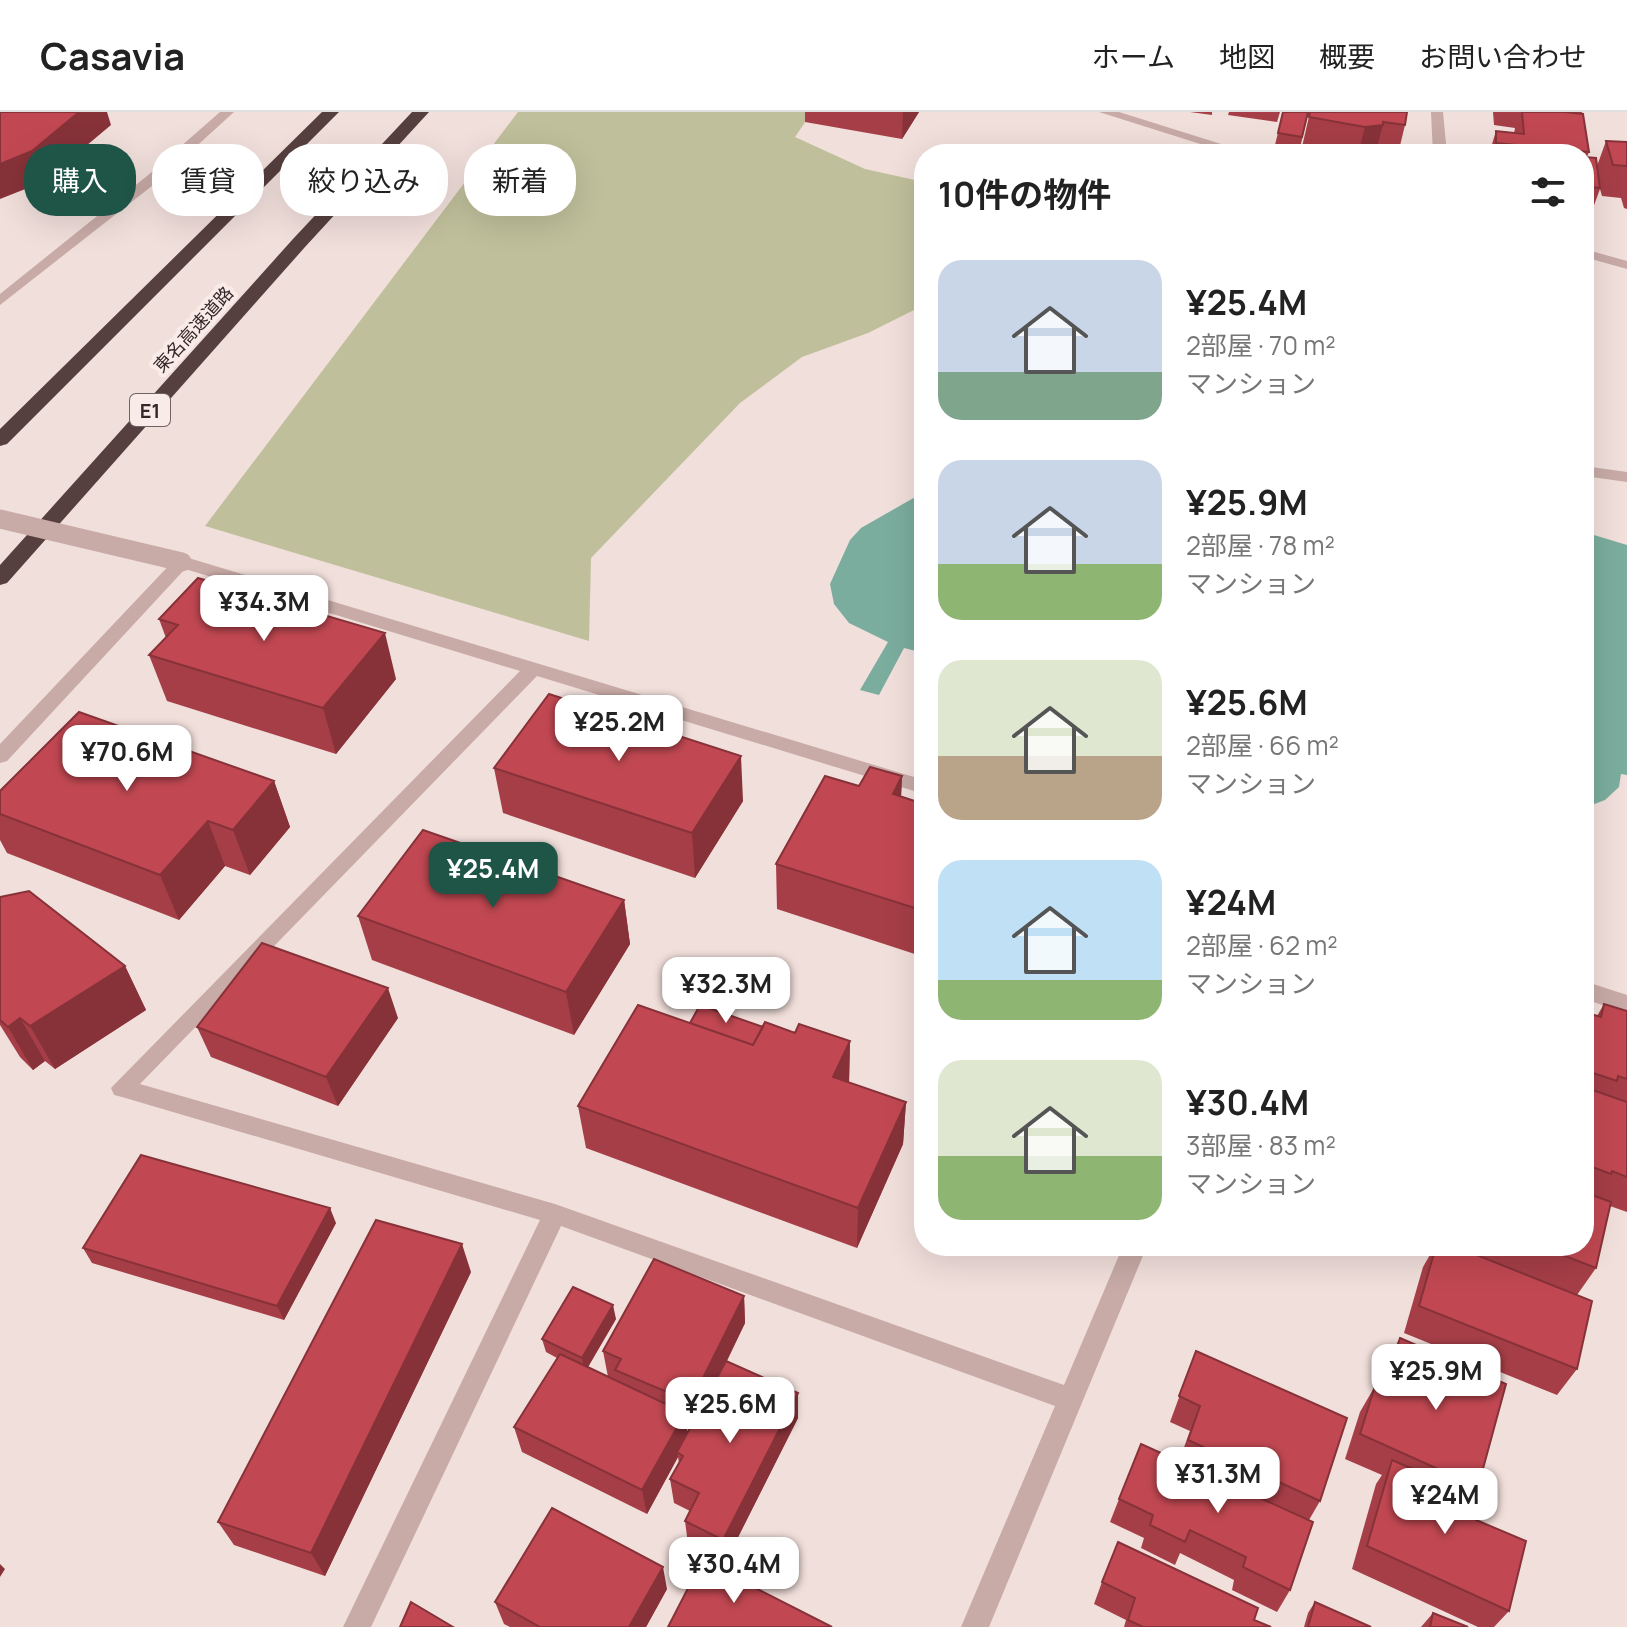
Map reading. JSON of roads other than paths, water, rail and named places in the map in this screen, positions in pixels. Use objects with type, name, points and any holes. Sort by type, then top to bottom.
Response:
[{"type":"highway","points":[[0,440],[331,112]]},
{"type":"highway","name":"東名高速道路","points":[[0,578],[299,243],[421,112]]},
{"type":"street","points":[[0,301],[152,179],[228,112]]},
{"type":"street","points":[[1105,112],[1212,144]]},
{"type":"street","points":[[1437,112],[1439,144]]},
{"type":"street","points":[[1594,256],[1627,265]]},
{"type":"street","points":[[1594,472],[1627,477]]},
{"type":"street","points":[[0,519],[182,562],[914,784]]},
{"type":"street","points":[[0,756],[182,562]]},
{"type":"street","points":[[532,670],[122,1088],[555,1214],[1070,1399]]},
{"type":"street","points":[[1594,993],[1627,1004]]},
{"type":"street","points":[[357,1627],[555,1214]]},
{"type":"street","points":[[975,1627],[1131,1256]]}]
